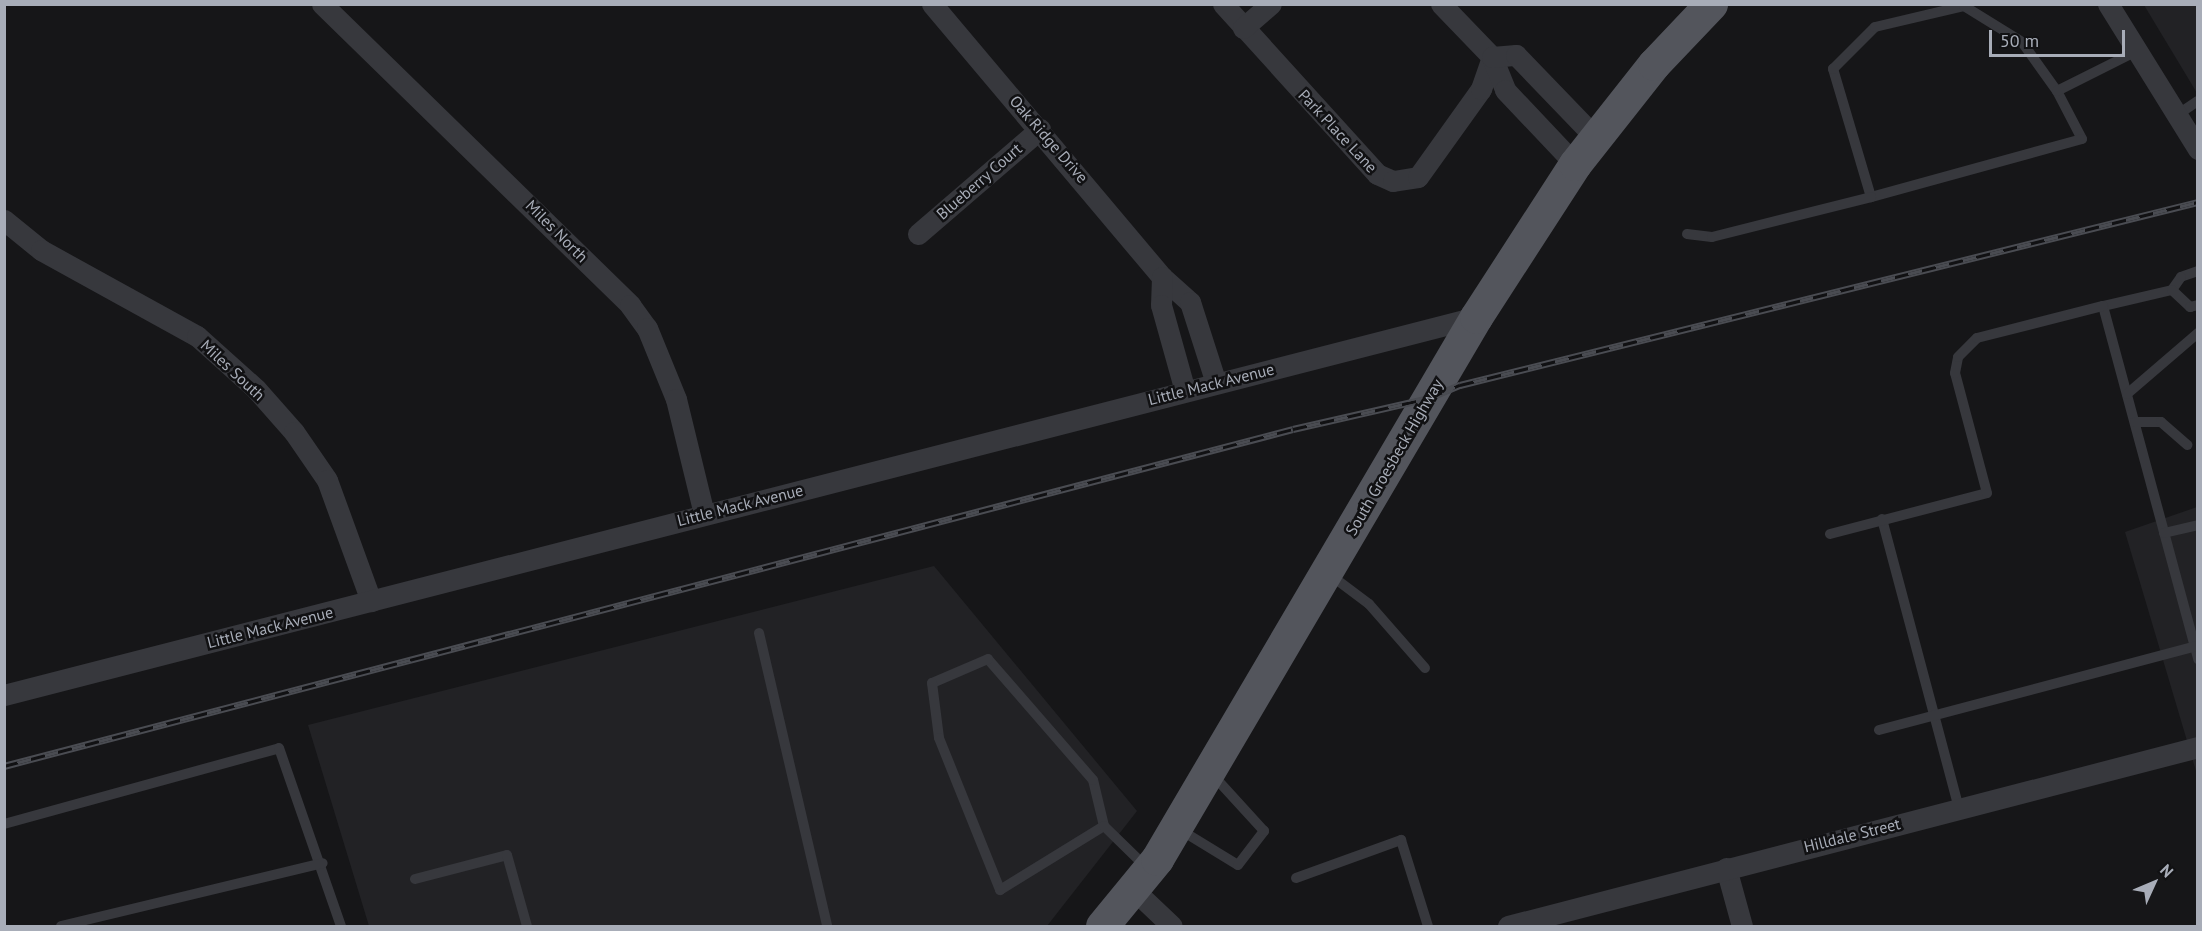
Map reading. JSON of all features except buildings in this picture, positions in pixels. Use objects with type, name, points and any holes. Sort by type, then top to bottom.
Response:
[{"type":"main road","name":"South Groesbeck Highway","points":[[1102,927],[1142,880],[1176,828],[1476,316],[1575,164],[1654,64],[1711,4]]},
{"type":"street","name":"Miles North","points":[[322,4],[565,238],[636,313],[657,350],[675,399],[704,514]]},
{"type":"street","name":"Oak Ridge Drive","points":[[932,4],[1040,129],[1162,277],[1190,302],[1216,383]]},
{"type":"street","name":"Park Place Lane","points":[[1223,4],[1377,174],[1393,181],[1418,177],[1481,89],[1492,57]]},
{"type":"street","points":[[1243,28],[1270,4]]},
{"type":"street","points":[[1441,4],[1492,57],[1504,90],[1575,164]]},
{"type":"street","points":[[2108,4],[2198,148]]},
{"type":"street","points":[[1492,57],[1516,55],[1596,137]]},
{"type":"street","name":"Blueberry Court","points":[[918,234],[1040,129]]},
{"type":"street","name":"Miles South","points":[[4,220],[40,250],[197,336],[256,389],[294,432],[327,480],[371,601]]},
{"type":"street","points":[[1162,277],[1161,305],[1185,391]]},
{"type":"street","name":"Little Mack Avenue","points":[[4,695],[1476,316]]},
{"type":"street","name":"Hilldale Street","points":[[1508,927],[1726,868],[2198,747]]},
{"type":"street","points":[[1726,868],[1743,927]]},
{"type":"street","points":[[1142,880],[1172,927]]},
{"type":"lane","points":[[1687,234],[1712,237],[1871,197],[2082,139],[2057,91],[2022,42],[1964,6],[1875,27],[1833,69],[1871,197]]},
{"type":"lane","points":[[2057,91],[2137,51]]},
{"type":"lane","points":[[2177,116],[2198,101]]},
{"type":"lane","points":[[1830,534],[1986,493],[1955,373],[1967,345],[1977,338],[2172,290],[2181,277],[2198,271]]},
{"type":"lane","points":[[2172,290],[2190,308],[2198,305]]},
{"type":"lane","points":[[2103,306],[2198,659]]},
{"type":"lane","points":[[2127,394],[2198,333]]},
{"type":"lane","points":[[2134,422],[2161,422],[2187,445]]},
{"type":"lane","points":[[1882,519],[1959,808]]},
{"type":"lane","points":[[2164,533],[2198,525]]},
{"type":"lane","points":[[1327,572],[1376,610],[1425,668]]},
{"type":"lane","points":[[759,633],[827,927]]},
{"type":"lane","points":[[1879,730],[2196,647]]},
{"type":"lane","points":[[1104,826],[1000,890],[939,738],[932,683],[988,659],[1093,780],[1104,826],[1142,880]]},
{"type":"lane","points":[[4,824],[279,748],[311,843],[323,863],[341,927]]},
{"type":"lane","points":[[1176,828],[1238,865],[1263,831],[1210,772]]},
{"type":"lane","points":[[1296,878],[1401,840],[1428,927]]},
{"type":"lane","points":[[416,879],[507,855],[527,927]]},
{"type":"lane","points":[[62,927],[323,863]]},
{"type":"shaded area","points":[[2144,5],[2197,5],[2197,93]]},
{"type":"shaded area","points":[[2197,507],[2197,770],[2196,771],[2125,532]]},
{"type":"shaded area","points":[[934,566],[1137,811],[1047,926],[369,926],[308,725]]},
{"type":"railway","points":[[4,766],[1293,429],[1429,398],[1460,385],[2198,202]]}]
